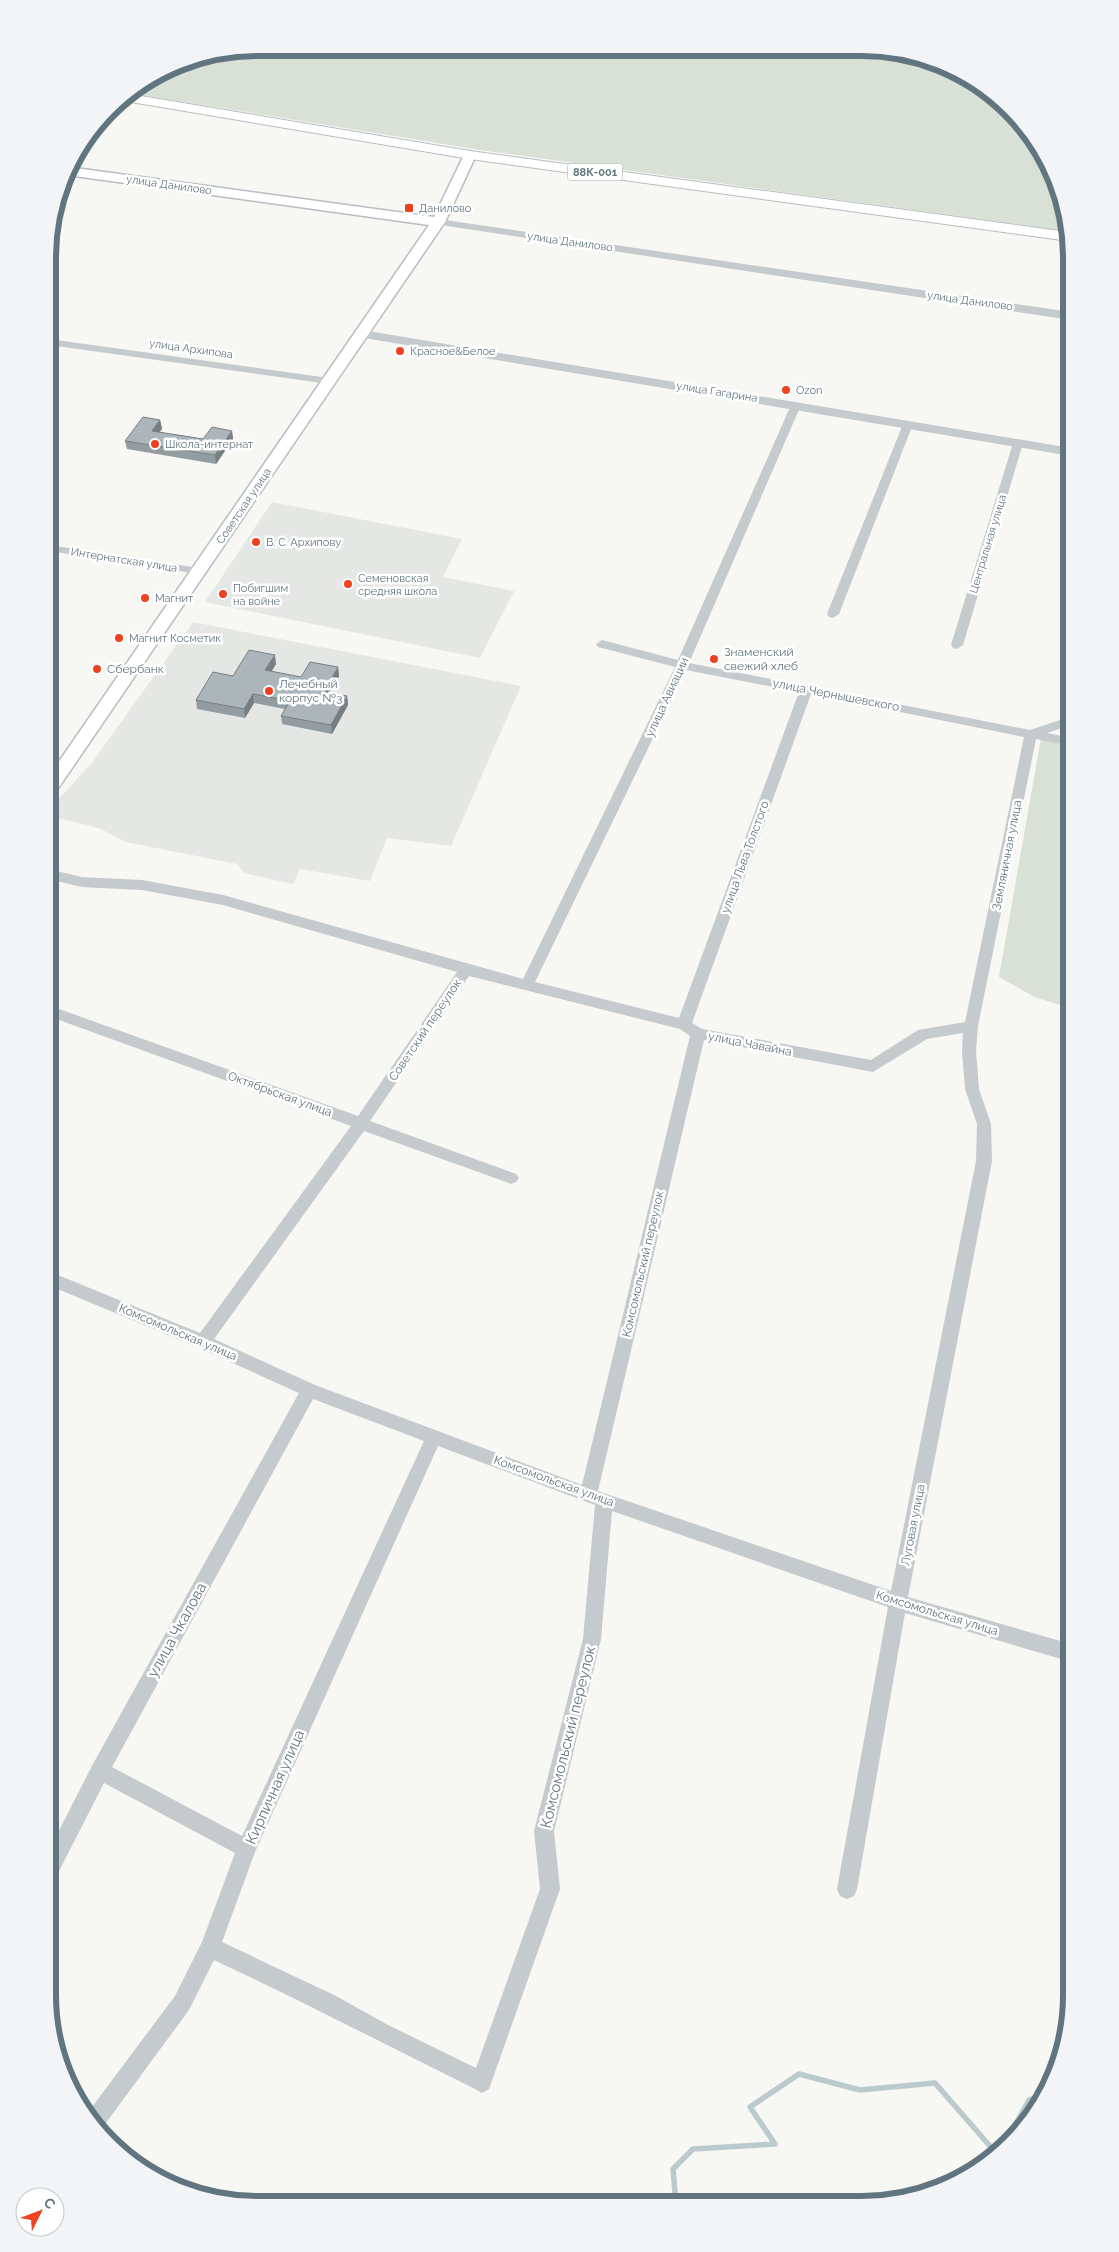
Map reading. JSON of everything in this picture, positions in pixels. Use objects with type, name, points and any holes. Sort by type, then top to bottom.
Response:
[{"type":"main road","name":"88К-001","points":[[134,99],[470,155],[1061,236]]},
{"type":"main road","name":"Советская улица","points":[[56,774],[199,571],[438,222],[470,155]]},
{"type":"main road","name":"улица Данилово","points":[[76,172],[438,222]]},
{"type":"street","name":"улица Данилово","points":[[438,222],[1063,315]]},
{"type":"street","name":"улица Гагарина","points":[[362,334],[1063,450]]},
{"type":"street","name":"улица Архипова","points":[[56,343],[329,381]]},
{"type":"street","name":"улица Авиации","points":[[527,985],[682,665],[796,405]]},
{"type":"street","points":[[833,614],[908,424]]},
{"type":"street","name":"Центральная улица","points":[[957,645],[1018,443]]},
{"type":"street","name":"Интернатская улица","points":[[56,549],[199,571]]},
{"type":"street","name":"улица Чернышевского","points":[[602,644],[682,665],[1063,740]]},
{"type":"street","name":"улица Льва Толстого","points":[[684,1025],[806,690]]},
{"type":"street","points":[[1031,734],[1063,723]]},
{"type":"street","name":"Земляничная улица","points":[[984,1161],[984,1124],[972,1088],[969,1051],[971,1026],[1031,734]]},
{"type":"street","name":"Советский переулок","points":[[56,877],[81,882],[142,885],[223,900],[466,970],[361,1123],[203,1342]]},
{"type":"street","name":"улица Чавайна","points":[[466,970],[684,1025],[698,1034],[873,1066],[923,1034],[971,1026]]},
{"type":"street","name":"Октябрьская улица","points":[[56,1013],[511,1178]]},
{"type":"street","name":"Комсомольский переулок","points":[[210,1947],[329,2003],[381,2032],[482,2082],[550,1890],[544,1831],[592,1639],[596,1498],[698,1034]]},
{"type":"street","name":"Луговая улица","points":[[847,1889],[898,1602],[984,1161]]},
{"type":"street","name":"Комсомольская улица","points":[[56,1281],[203,1342],[309,1390],[596,1498],[898,1602],[1063,1652]]},
{"type":"street","name":"улица Чкалова","points":[[56,1856],[100,1771],[309,1390]]},
{"type":"street","name":"Кирпичная улица","points":[[98,2117],[182,2003],[210,1947],[246,1849],[434,1437]]},
{"type":"street","points":[[100,1771],[246,1849]]},
{"type":"shaded area","points":[[258,56],[861,56],[888,58],[914,63],[950,77],[973,90],[1004,115],[1029,146],[1042,169],[1056,205],[1061,230],[480,150],[140,95],[169,77],[205,63],[231,58]]},
{"type":"shaded area","name":"Семеновская средняя школа","points":[[272,502],[462,539],[443,577],[514,591],[480,658],[205,602]]},
{"type":"shaded area","points":[[193,622],[521,686],[451,846],[387,838],[370,881],[300,869],[293,884],[244,873],[237,864],[126,842],[99,828],[56,818],[56,802],[91,764]]},
{"type":"shaded area","points":[[1041,738],[1063,743],[1063,1006],[1035,997],[999,977]]},
{"type":"building","points":[[143,417],[160,420],[152,431],[203,439],[212,427],[232,431],[215,455],[125,441]]},
{"type":"building","name":"Лечебный корпус №3","points":[[249,650],[275,655],[265,670],[301,677],[310,662],[338,667],[324,692],[347,696],[331,725],[281,716],[290,701],[253,694],[244,709],[196,700],[213,672],[233,676]]},
{"type":"waterway","points":[[675,2196],[673,2169],[693,2149],[775,2144],[750,2107],[799,2074],[860,2090],[935,2083],[992,2148]]},
{"type":"waterway","points":[[1016,2123],[1029,2100],[1034,2098]]},
{"type":"place","name":"Данилово","points":[[409,208]]},
{"type":"place","name":"Красное&Белое","points":[[400,351]]},
{"type":"place","name":"Ozon","points":[[786,390]]},
{"type":"place","name":"Школа-интернат","points":[[155,444]]},
{"type":"place","name":"В. С. Архипову","points":[[256,542]]},
{"type":"place","name":"Семеновская средняя школа","points":[[348,584]]},
{"type":"place","name":"Побигшим на войне","points":[[223,594]]},
{"type":"place","name":"Магнит","points":[[145,598]]},
{"type":"place","name":"Магнит Косметик","points":[[119,638]]},
{"type":"place","name":"Знаменский свежий хлеб","points":[[714,659]]},
{"type":"place","name":"Сбербанк","points":[[97,669]]},
{"type":"place","name":"Лечебный корпус №3","points":[[269,691]]}]
